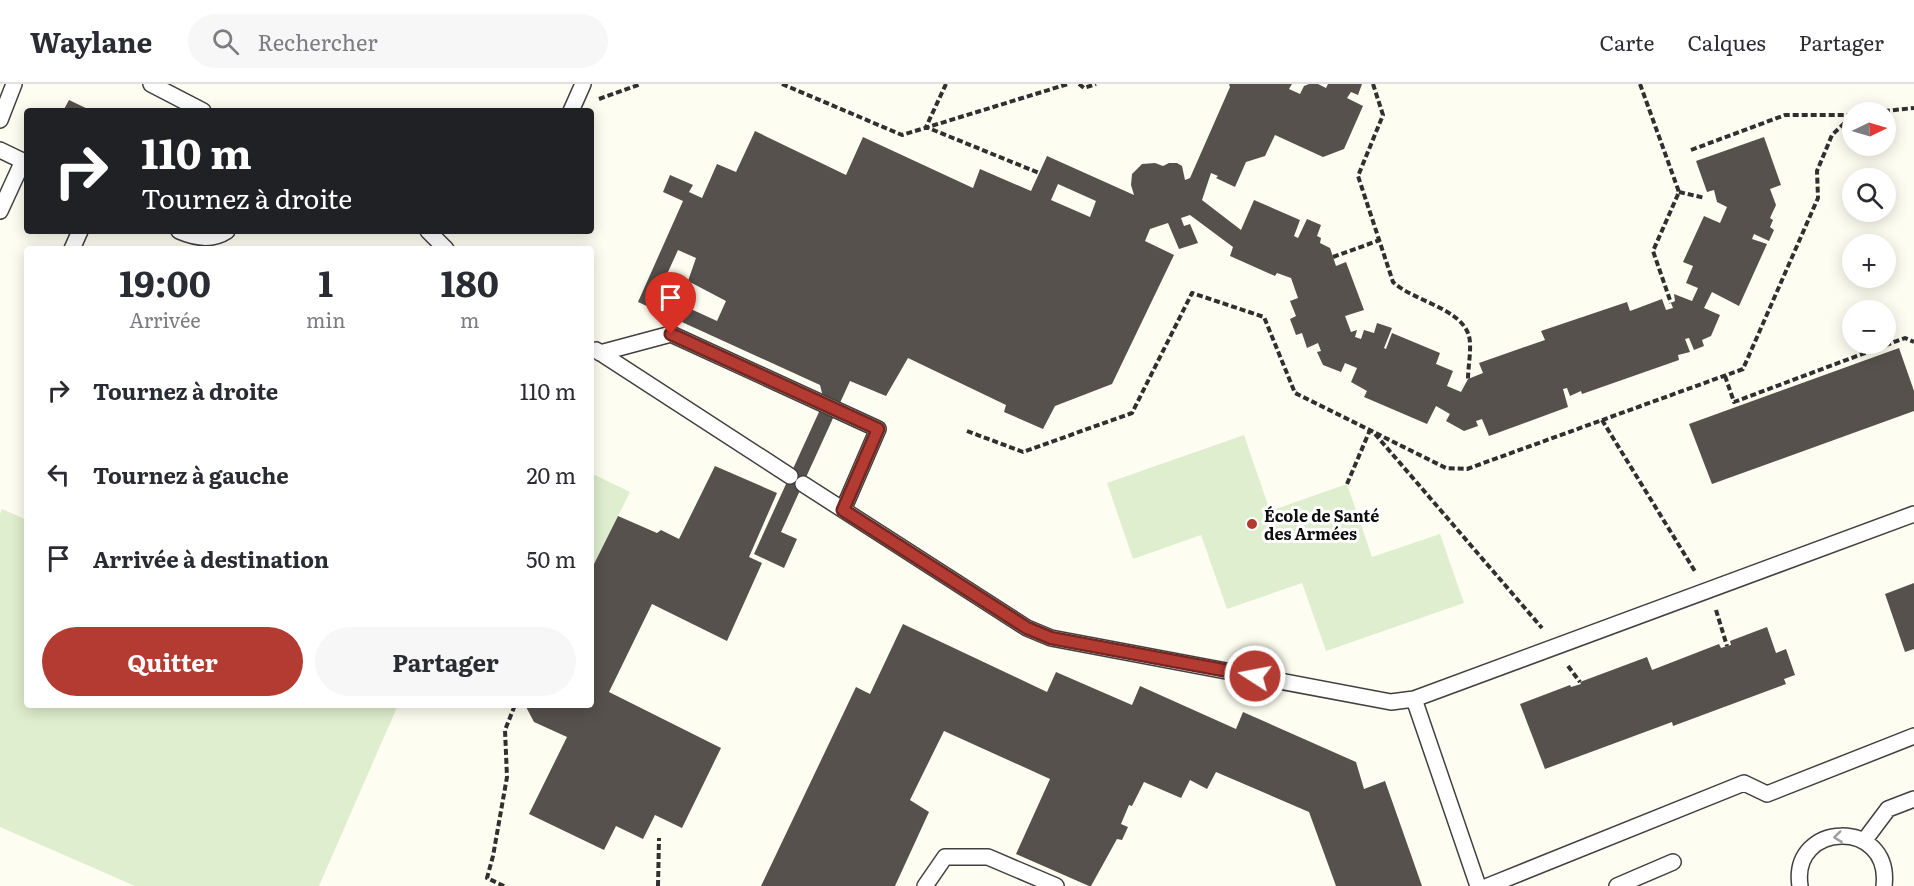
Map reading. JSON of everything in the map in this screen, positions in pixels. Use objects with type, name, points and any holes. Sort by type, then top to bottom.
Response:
[{"type":"lane","points":[[0,120],[14,84]]},
{"type":"lane","points":[[152,84],[166,89],[198,108]]},
{"type":"lane","points":[[573,108],[583,84]]},
{"type":"lane","points":[[0,150],[24,162]]},
{"type":"lane","points":[[0,211],[24,164]]},
{"type":"lane","points":[[188,234],[199,238],[222,234]]},
{"type":"lane","points":[[431,234],[444,246]]},
{"type":"lane","points":[[595,350],[671,334],[878,429],[843,510]]},
{"type":"lane","points":[[595,350],[1027,628],[1051,638],[1391,702],[1414,699],[1914,514]]},
{"type":"lane","points":[[1414,699],[1478,886]]},
{"type":"lane","points":[[1488,886],[1744,783],[1767,794],[1914,736]]},
{"type":"lane","points":[[1864,842],[1888,809],[1914,799]]},
{"type":"lane","points":[[1800,886],[1798,877],[1802,862],[1810,849],[1821,840],[1836,835],[1851,836],[1864,842],[1875,851],[1882,864],[1884,886]]},
{"type":"lane","points":[[925,886],[945,857],[988,856],[1056,886]]},
{"type":"lane","points":[[1617,886],[1673,862]]},
{"type":"path","points":[[577,108],[641,84]]},
{"type":"path","points":[[782,84],[902,135],[1068,84]]},
{"type":"path","points":[[926,127],[946,84]]},
{"type":"path","points":[[1079,84],[1084,88],[1096,84]]},
{"type":"path","points":[[1373,84],[1383,115],[1358,176],[1393,282],[1401,290],[1462,322],[1469,337],[1468,379]]},
{"type":"path","points":[[1640,84],[1679,192],[1653,251],[1671,303]]},
{"type":"path","points":[[1896,110],[1914,108]]},
{"type":"path","points":[[1691,150],[1785,116],[1842,116]]},
{"type":"path","points":[[967,432],[1023,452],[1132,413],[1192,293],[1264,317],[1295,393],[1446,468],[1467,469],[1743,369],[1818,198],[1817,171],[1832,135],[1842,126]]},
{"type":"path","points":[[926,127],[1039,173]]},
{"type":"path","points":[[1679,192],[1705,198]]},
{"type":"path","points":[[1333,256],[1380,240]]},
{"type":"path","points":[[1725,376],[1734,402],[1905,338],[1914,342]]},
{"type":"path","points":[[1602,420],[1699,579]]},
{"type":"path","points":[[1347,484],[1372,431]]},
{"type":"path","points":[[1372,431],[1548,636]]},
{"type":"path","points":[[1714,603],[1727,646]]},
{"type":"path","points":[[1562,658],[1580,682]]},
{"type":"path","points":[[504,886],[487,878],[507,777],[505,730],[514,708]]},
{"type":"path","points":[[658,886],[659,838]]},
{"type":"green space","points":[[1244,435],[1270,511],[1347,484],[1372,557],[1440,534],[1464,603],[1326,651],[1302,583],[1227,609],[1201,535],[1133,559],[1107,483]]},
{"type":"green space","points":[[594,474],[630,492],[594,564]]},
{"type":"green space","points":[[2,509],[24,519],[24,708],[397,708],[319,886],[135,886],[0,827],[0,514]]},
{"type":"building","points":[[1229,84],[1292,84],[1289,89],[1300,94],[1304,86],[1309,84],[1318,84],[1326,88],[1328,84],[1362,84],[1358,95],[1351,92],[1347,98],[1363,106],[1344,149],[1323,157],[1275,135],[1265,156],[1246,162],[1235,187],[1211,173],[1202,200],[1241,230],[1254,200],[1300,220],[1294,236],[1298,238],[1307,219],[1321,225],[1317,236],[1321,238],[1320,243],[1330,248],[1336,266],[1346,262],[1364,310],[1345,316],[1351,332],[1357,330],[1355,337],[1361,339],[1364,330],[1374,333],[1377,323],[1392,328],[1384,348],[1386,349],[1392,333],[1440,353],[1436,364],[1453,371],[1447,386],[1461,392],[1468,379],[1483,373],[1479,363],[1545,340],[1541,331],[1627,302],[1630,311],[1662,299],[1666,310],[1673,308],[1671,303],[1675,301],[1674,294],[1692,301],[1698,288],[1686,283],[1693,266],[1683,262],[1704,216],[1720,223],[1727,207],[1717,202],[1714,190],[1707,192],[1696,161],[1764,137],[1781,185],[1770,189],[1776,205],[1770,218],[1773,220],[1770,227],[1774,230],[1769,241],[1754,234],[1752,239],[1767,244],[1739,306],[1712,292],[1704,308],[1720,315],[1711,336],[1702,340],[1704,346],[1694,350],[1689,338],[1685,339],[1690,352],[1678,355],[1679,360],[1582,394],[1581,391],[1570,396],[1567,388],[1563,389],[1568,407],[1489,436],[1482,419],[1476,421],[1478,426],[1464,431],[1446,421],[1450,414],[1436,406],[1427,424],[1364,397],[1367,391],[1351,382],[1357,368],[1345,363],[1341,372],[1323,365],[1317,352],[1321,351],[1318,343],[1307,348],[1302,333],[1296,335],[1290,319],[1296,316],[1290,301],[1298,298],[1291,278],[1277,273],[1275,276],[1230,256],[1233,247],[1190,215],[1181,218],[1184,226],[1190,224],[1198,243],[1179,249],[1168,223],[1150,229],[1145,241],[1174,255],[1112,384],[1055,406],[1043,429],[1004,412],[1006,405],[908,358],[886,396],[850,381],[781,532],[797,539],[784,568],[754,554],[824,401],[820,385],[638,302],[683,201],[663,192],[670,175],[693,185],[689,192],[702,198],[717,164],[736,172],[755,131],[846,175],[863,137],[973,188],[980,169],[1031,191],[1047,156],[1134,195],[1131,185],[1132,174],[1142,164],[1155,163],[1163,166],[1177,163],[1182,166],[1185,180],[1190,178],[1230,87]],"holes":[[[1058,184],[1096,201],[1090,217],[1051,200]],[[678,250],[696,258],[688,281],[726,301],[717,321],[658,294]]]},
{"type":"building","points":[[69,100],[86,108],[65,108]]},
{"type":"building","points":[[1899,348],[1914,391],[1914,411],[1712,484],[1689,424],[1882,354],[1896,354],[1896,349]]},
{"type":"building","points":[[715,466],[777,493],[749,557],[762,563],[727,641],[652,604],[609,692],[721,748],[682,828],[655,815],[643,839],[616,826],[604,850],[529,814],[567,737],[534,722],[527,708],[594,708],[594,564],[618,516],[657,533],[661,530],[679,539]]},
{"type":"building","points":[[1914,583],[1914,649],[1905,652],[1885,594]]},
{"type":"building","points":[[903,624],[1047,692],[1056,672],[1132,705],[1140,686],[1236,729],[1243,712],[1356,762],[1364,789],[1385,781],[1422,886],[1336,886],[1309,812],[1216,772],[1207,789],[1190,780],[1181,798],[1144,782],[1132,806],[1129,805],[1121,824],[1128,827],[1122,840],[1117,839],[1089,886],[1016,854],[1050,779],[944,731],[910,800],[929,812],[895,886],[761,886],[856,687],[870,694]]},
{"type":"building","points":[[1767,627],[1776,653],[1786,649],[1795,675],[1784,679],[1786,684],[1673,726],[1672,722],[1545,769],[1520,704],[1570,685],[1571,687],[1581,684],[1580,682],[1647,657],[1652,670],[1719,644],[1721,648],[1731,645],[1730,641]]},
{"type":"place","name":"École de Santé des Armées","points":[[1252,524]]},
{"type":"route","points":[[671,334],[878,429],[843,510],[1027,628],[1051,638],[1255,676]]}]
